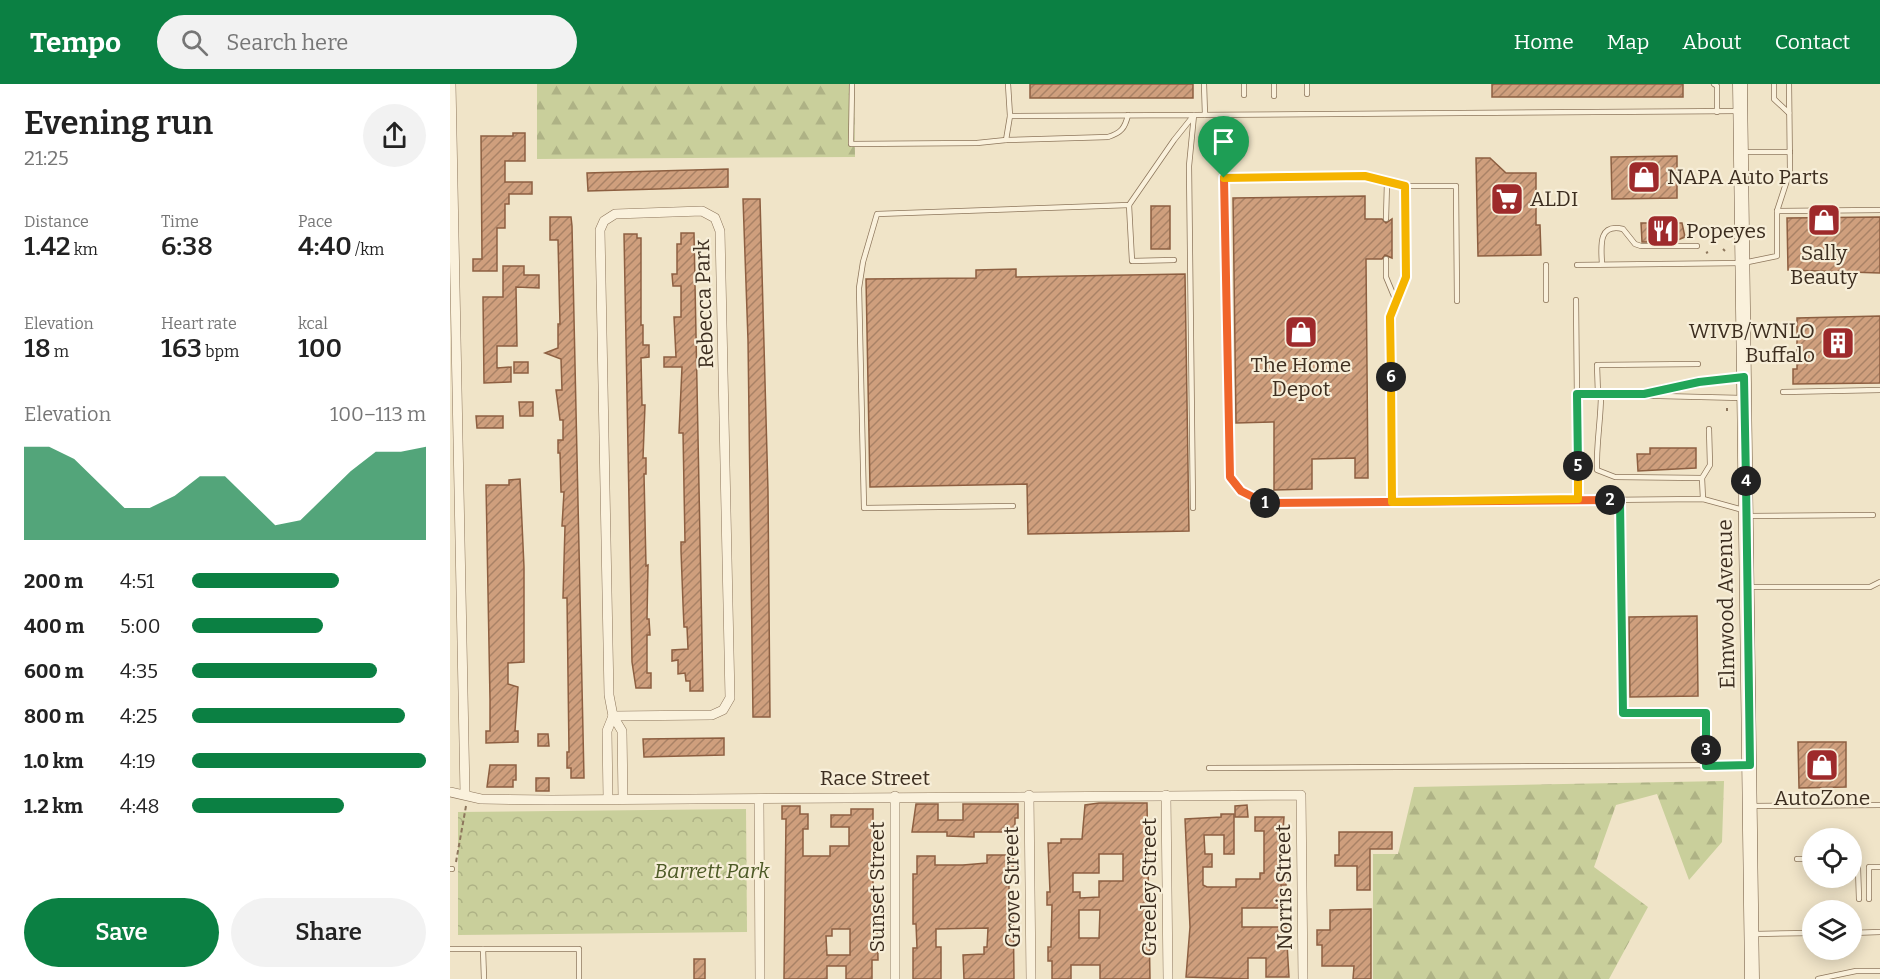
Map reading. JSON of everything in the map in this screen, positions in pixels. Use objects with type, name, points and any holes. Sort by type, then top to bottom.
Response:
[{"type":"street","points":[[451,84],[452,246],[465,794]]},
{"type":"street","name":"Elmwood Avenue","points":[[1740,84],[1752,979]]},
{"type":"street","name":"Rebecca Park","points":[[613,716],[712,715],[723,710],[730,698],[720,231],[715,218],[702,211],[615,214],[607,218],[600,230],[609,695],[613,716],[622,730],[623,799]]},
{"type":"street","name":"Rebecca Park","points":[[608,799],[607,731],[613,716]]},
{"type":"street","name":"Race Street","points":[[450,792],[481,799],[1301,795]]},
{"type":"street","name":"Grove Street","points":[[1029,795],[1031,979]]},
{"type":"street","name":"Greeley Street","points":[[1166,795],[1168,979]]},
{"type":"street","name":"Norris Street","points":[[1301,795],[1303,979]]},
{"type":"street","name":"Sunset Street","points":[[895,796],[895,979]]},
{"type":"street","points":[[759,799],[759,979]]},
{"type":"lane","points":[[852,84],[851,144],[977,143],[1108,137],[1119,133],[1126,126],[1128,115]]},
{"type":"lane","points":[[1006,140],[1010,116],[1008,84]]},
{"type":"lane","points":[[1204,84],[1205,115]]},
{"type":"lane","points":[[1244,84],[1244,95]]},
{"type":"lane","points":[[1274,84],[1275,96]]},
{"type":"lane","points":[[1307,84],[1307,94]]},
{"type":"lane","points":[[1714,84],[1717,86],[1717,111]]},
{"type":"lane","points":[[1774,84],[1774,99],[1790,114]]},
{"type":"lane","points":[[1577,264],[1743,263],[1777,256],[1777,211],[1790,171],[1790,84]]},
{"type":"lane","points":[[1010,116],[1741,111]]},
{"type":"lane","points":[[1174,260],[1132,261],[1129,205],[1194,115]]},
{"type":"lane","points":[[1193,508],[1189,166],[1194,115]]},
{"type":"lane","points":[[1224,116],[1230,477],[1241,491],[1265,503],[1703,499],[1746,513],[1873,515]]},
{"type":"lane","points":[[1741,152],[1790,152]]},
{"type":"lane","points":[[1224,178],[1365,176],[1405,186],[1456,186],[1457,301]]},
{"type":"lane","points":[[1386,219],[1388,182]]},
{"type":"lane","points":[[1392,502],[1390,317],[1406,277],[1405,186]]},
{"type":"lane","points":[[1013,506],[864,508],[859,288],[863,262],[877,214],[1129,205]]},
{"type":"lane","points":[[1777,211],[1880,210]]},
{"type":"lane","points":[[1602,264],[1602,236],[1606,230],[1616,227],[1623,229],[1635,244],[1641,246],[1697,246]]},
{"type":"lane","points":[[1386,259],[1388,286],[1396,301]]},
{"type":"lane","points":[[1546,265],[1546,300]]},
{"type":"lane","points":[[1576,300],[1578,499]]},
{"type":"lane","points":[[1698,364],[1597,364],[1601,429],[1596,439],[1597,470],[1601,474],[1615,477],[1702,478]]},
{"type":"lane","points":[[1644,394],[1683,384],[1744,377]]},
{"type":"lane","points":[[1783,392],[1880,390]]},
{"type":"lane","points":[[1577,394],[1744,398]]},
{"type":"lane","points":[[1703,499],[1702,478],[1710,465],[1709,429]]},
{"type":"lane","points":[[1620,500],[1623,713],[1706,713],[1706,766]]},
{"type":"lane","points":[[1747,588],[1870,587],[1880,582]]},
{"type":"lane","points":[[1209,768],[1750,765]]},
{"type":"lane","points":[[1750,806],[1880,805]]},
{"type":"lane","points":[[1797,859],[1802,859]]},
{"type":"lane","points":[[1869,899],[1869,867],[1880,867]]},
{"type":"lane","points":[[1859,888],[1859,899]]},
{"type":"lane","points":[[1862,933],[1880,932]]},
{"type":"lane","points":[[1752,934],[1802,933]]},
{"type":"lane","points":[[450,949],[579,949],[579,979]]},
{"type":"lane","points":[[483,949],[483,979]]},
{"type":"lane","points":[[1818,979],[1856,971],[1880,971]]},
{"type":"path","points":[[451,869],[456,866],[466,808]]},
{"type":"green space","points":[[537,84],[854,84],[855,157],[537,159]]},
{"type":"green space","points":[[1724,781],[1722,842],[1689,880],[1657,794],[1616,805],[1594,867],[1648,907],[1609,979],[1373,979],[1373,854],[1398,854],[1414,787]]},
{"type":"green space","name":"Barrett Park","points":[[746,809],[747,932],[458,935],[458,812]]},
{"type":"building","points":[[1030,84],[1193,84],[1193,98],[1030,98]]},
{"type":"building","points":[[1492,84],[1683,84],[1683,97],[1492,97]]},
{"type":"building","points":[[513,133],[525,133],[525,161],[505,161],[505,182],[532,182],[532,194],[509,194],[509,204],[505,204],[505,228],[497,228],[497,271],[473,271],[473,259],[482,259],[481,136],[513,136]]},
{"type":"building","name":"NAPA Auto Parts","points":[[1677,156],[1677,198],[1612,199],[1611,157]]},
{"type":"building","name":"ALDI","points":[[1476,158],[1490,158],[1506,173],[1536,173],[1536,225],[1540,225],[1541,255],[1478,256]]},
{"type":"building","points":[[728,169],[728,187],[588,191],[587,173]]},
{"type":"building","name":"The Home Depot","points":[[1365,196],[1365,219],[1382,219],[1386,223],[1392,219],[1392,258],[1385,255],[1382,259],[1366,259],[1368,478],[1355,478],[1355,458],[1312,459],[1312,489],[1274,490],[1274,422],[1236,423],[1233,198]]},
{"type":"building","points":[[743,199],[760,199],[768,491],[770,717],[753,717],[748,340]]},
{"type":"building","points":[[1151,206],[1170,206],[1170,249],[1151,249]]},
{"type":"building","points":[[550,217],[571,217],[572,226],[584,778],[571,778],[571,768],[567,768],[567,752],[569,752],[567,598],[563,598],[565,526],[562,526],[564,492],[561,492],[560,453],[558,453],[558,440],[563,440],[563,420],[560,420],[556,390],[562,390],[561,359],[545,353],[558,348],[558,324],[560,324],[558,240],[550,240]]},
{"type":"building","points":[[1880,217],[1880,273],[1788,270],[1787,218]]},
{"type":"building","name":"Popeyes","points":[[1641,223],[1682,223],[1685,237],[1673,242],[1642,242]]},
{"type":"building","points":[[681,233],[694,233],[703,691],[690,691],[690,681],[686,681],[685,673],[678,674],[678,660],[672,661],[672,650],[688,649],[687,627],[684,627],[681,551],[681,542],[685,542],[683,433],[679,433],[682,367],[664,367],[664,357],[676,357],[674,317],[681,317],[681,286],[673,286],[672,274],[677,274],[677,244],[681,244]]},
{"type":"building","points":[[624,234],[637,234],[637,238],[641,238],[641,325],[643,325],[643,345],[649,345],[649,357],[641,358],[642,405],[645,405],[643,458],[646,458],[646,474],[644,474],[646,566],[648,565],[647,619],[649,619],[650,635],[647,635],[647,673],[651,673],[651,688],[636,688],[632,662]]},
{"type":"building","points":[[503,266],[524,266],[524,275],[539,275],[539,288],[516,287],[517,346],[497,346],[497,368],[511,367],[511,382],[484,383],[483,297],[503,297]]},
{"type":"building","points":[[1016,269],[1016,277],[1185,274],[1189,531],[1028,534],[1027,484],[870,487],[866,279],[976,278],[976,270]]},
{"type":"building","name":"WIVB/WNLO Buffalo","points":[[1880,316],[1880,383],[1793,384],[1793,369],[1797,369],[1797,318]]},
{"type":"building","points":[[514,362],[528,362],[528,373],[514,373]]},
{"type":"building","points":[[519,402],[533,402],[533,416],[520,416]]},
{"type":"building","points":[[476,416],[503,416],[503,428],[477,428]]},
{"type":"building","points":[[1650,448],[1696,448],[1696,468],[1638,471],[1637,454],[1650,454]]},
{"type":"building","points":[[520,479],[524,567],[524,662],[508,663],[508,684],[518,687],[515,731],[518,731],[518,742],[486,743],[486,731],[490,731],[490,699],[486,485],[509,485],[509,480]]},
{"type":"building","points":[[1697,616],[1698,696],[1630,697],[1629,617]]},
{"type":"building","points":[[538,734],[548,734],[549,746],[538,746]]},
{"type":"building","points":[[724,738],[724,755],[644,757],[643,739]]},
{"type":"building","name":"AutoZone","points":[[1798,742],[1846,742],[1846,787],[1799,788]]},
{"type":"building","points":[[490,765],[516,765],[516,780],[513,780],[513,787],[487,787]]},
{"type":"building","points":[[536,778],[549,778],[549,791],[536,791]]},
{"type":"building","points":[[1147,803],[1150,979],[1100,979],[1100,965],[1071,965],[1071,979],[1052,979],[1052,961],[1048,961],[1048,947],[1051,947],[1052,905],[1047,905],[1047,892],[1050,892],[1048,843],[1061,843],[1061,839],[1082,839],[1085,805]],"holes":[[[1099,854],[1123,854],[1123,881],[1099,881],[1099,897],[1080,898],[1080,892],[1073,892],[1073,873],[1099,873]],[[1079,910],[1100,910],[1099,938],[1079,938]]]},
{"type":"building","points":[[916,804],[938,804],[938,820],[963,820],[963,804],[1018,804],[1018,818],[1015,818],[1015,832],[974,832],[974,837],[947,836],[947,832],[912,832]]},
{"type":"building","points":[[1247,805],[1248,817],[1235,817],[1235,806]]},
{"type":"building","points":[[782,806],[800,806],[800,814],[808,814],[808,829],[803,829],[803,856],[830,856],[830,846],[849,846],[849,827],[831,827],[831,815],[851,815],[851,809],[873,809],[873,915],[877,915],[878,960],[872,960],[872,979],[846,979],[846,966],[827,966],[827,979],[784,979],[786,819],[782,819]],"holes":[[[832,929],[850,929],[850,955],[827,955],[826,936],[832,936]]]},
{"type":"building","points":[[1221,814],[1234,814],[1234,854],[1224,854],[1224,835],[1204,835],[1205,854],[1212,854],[1212,867],[1203,867],[1203,885],[1207,887],[1236,887],[1236,879],[1260,879],[1260,873],[1264,873],[1264,831],[1255,831],[1255,817],[1284,817],[1280,873],[1286,873],[1286,885],[1281,885],[1281,908],[1242,908],[1242,927],[1286,927],[1289,977],[1266,977],[1266,958],[1248,958],[1248,979],[1186,977],[1190,927],[1185,819],[1221,817]]},
{"type":"building","points":[[1339,832],[1392,832],[1392,849],[1370,849],[1370,890],[1357,890],[1357,866],[1335,866],[1335,855],[1339,855]]},
{"type":"building","points":[[987,855],[1013,855],[1013,868],[1009,868],[1009,892],[1013,892],[1014,979],[964,979],[963,955],[984,954],[984,947],[987,947],[988,928],[936,929],[936,947],[941,947],[941,979],[913,979],[913,948],[917,948],[916,924],[913,924],[913,874],[917,874],[917,856],[935,856],[935,865],[963,865],[987,863]]},
{"type":"building","points":[[1371,909],[1371,979],[1353,979],[1354,966],[1322,966],[1322,945],[1317,945],[1317,930],[1330,930],[1330,910]]},
{"type":"building","points":[[694,959],[705,959],[705,979],[694,979]]},
{"type":"place","name":"NAPA Auto Parts","points":[[1644,177]]},
{"type":"place","name":"ALDI","points":[[1507,199]]},
{"type":"place","name":"Sally Beauty","points":[[1824,220]]},
{"type":"place","name":"Popeyes","points":[[1663,231]]},
{"type":"place","name":"The Home Depot","points":[[1301,332]]},
{"type":"place","name":"WIVB/WNLO Buffalo","points":[[1838,343]]},
{"type":"place","name":"AutoZone","points":[[1822,765]]},
{"type":"route","points":[[1224,178],[1230,477],[1241,491],[1265,503],[1392,502],[1578,499],[1620,500],[1623,713],[1706,713],[1706,766],[1750,765],[1744,377],[1674,386],[1644,394],[1577,394],[1578,499],[1516,500],[1392,502],[1390,317],[1406,277],[1405,186],[1365,176],[1224,178]]}]
